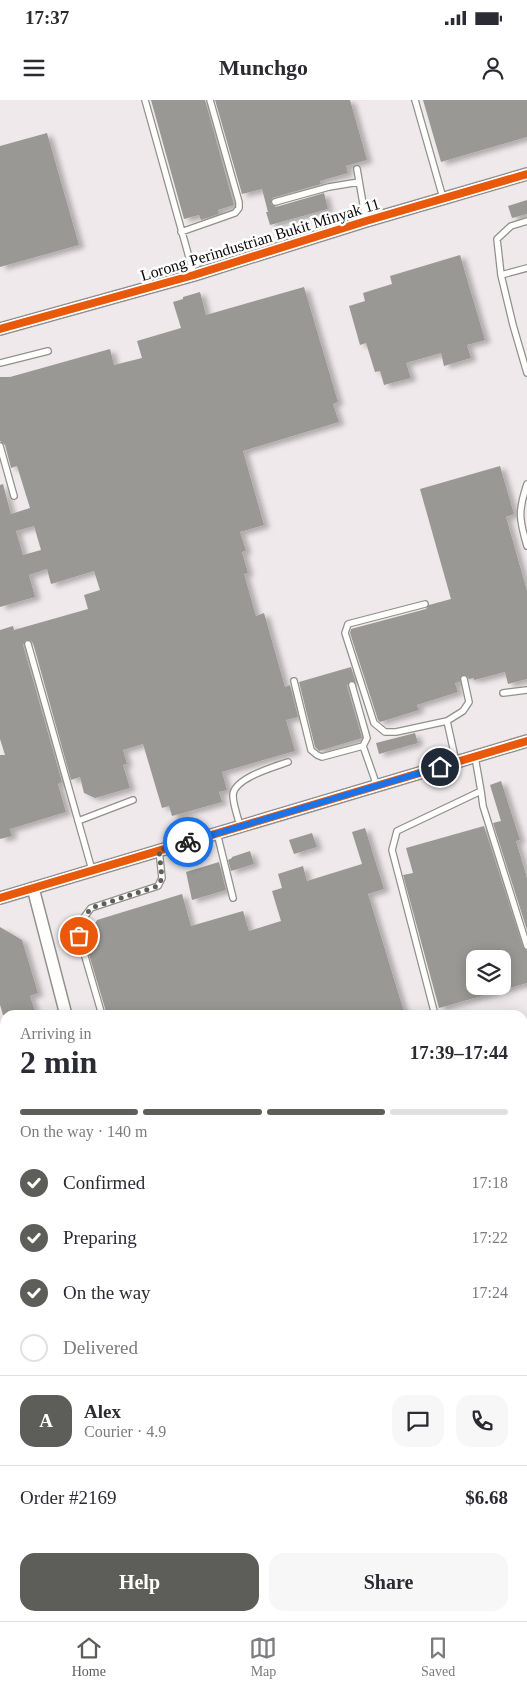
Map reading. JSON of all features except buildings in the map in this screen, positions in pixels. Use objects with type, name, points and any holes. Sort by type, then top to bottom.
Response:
[{"type":"street","name":"Lorong Perindustrian Bukit Minyak 11","points":[[0,328],[194,275],[366,220],[527,174]]},
{"type":"street","points":[[0,898],[527,741]]},
{"type":"street","points":[[33,888],[65,1010]]},
{"type":"lane","points":[[145,100],[194,275]]},
{"type":"lane","points":[[182,232],[235,213],[239,208],[240,202],[210,100]]},
{"type":"lane","points":[[415,100],[443,198]]},
{"type":"lane","points":[[357,169],[366,220]]},
{"type":"lane","points":[[274,202],[329,187],[359,182]]},
{"type":"lane","points":[[527,221],[511,226],[497,239],[501,275],[512,325],[527,373]]},
{"type":"lane","points":[[501,275],[527,268]]},
{"type":"lane","points":[[0,364],[48,351]]},
{"type":"lane","points":[[0,446],[14,496]]},
{"type":"lane","points":[[527,484],[521,504],[520,522],[527,546]]},
{"type":"lane","points":[[425,604],[348,624],[345,633],[374,723],[385,732],[396,732],[447,721],[463,711],[469,702],[464,680]]},
{"type":"lane","points":[[28,644],[92,870]]},
{"type":"lane","points":[[294,681],[311,750],[322,757],[363,746]]},
{"type":"lane","points":[[352,685],[367,738],[363,746],[377,786]]},
{"type":"lane","points":[[503,693],[527,690]]},
{"type":"lane","points":[[447,721],[456,762]]},
{"type":"lane","points":[[475,756],[484,806],[527,946]]},
{"type":"lane","points":[[240,826],[233,795],[236,786],[244,779],[288,762]]},
{"type":"lane","points":[[433,1010],[392,850],[396,831],[481,791]]},
{"type":"lane","points":[[78,820],[133,800]]},
{"type":"lane","points":[[217,833],[233,898]]},
{"type":"lane","points":[[101,1010],[79,936],[82,920],[91,908],[158,886],[162,878],[159,850]]},
{"type":"shaded area","points":[[0,100],[527,100],[527,1010],[0,1010]]},
{"type":"cycle path","points":[[0,329],[194,275],[366,221],[527,174]]},
{"type":"cycle path","points":[[0,898],[527,741]]},
{"type":"way so far","points":[[79,936],[82,920],[91,908],[158,886],[162,878],[159,850],[188,842]]},
{"type":"route","points":[[188,842],[440,767]]}]
